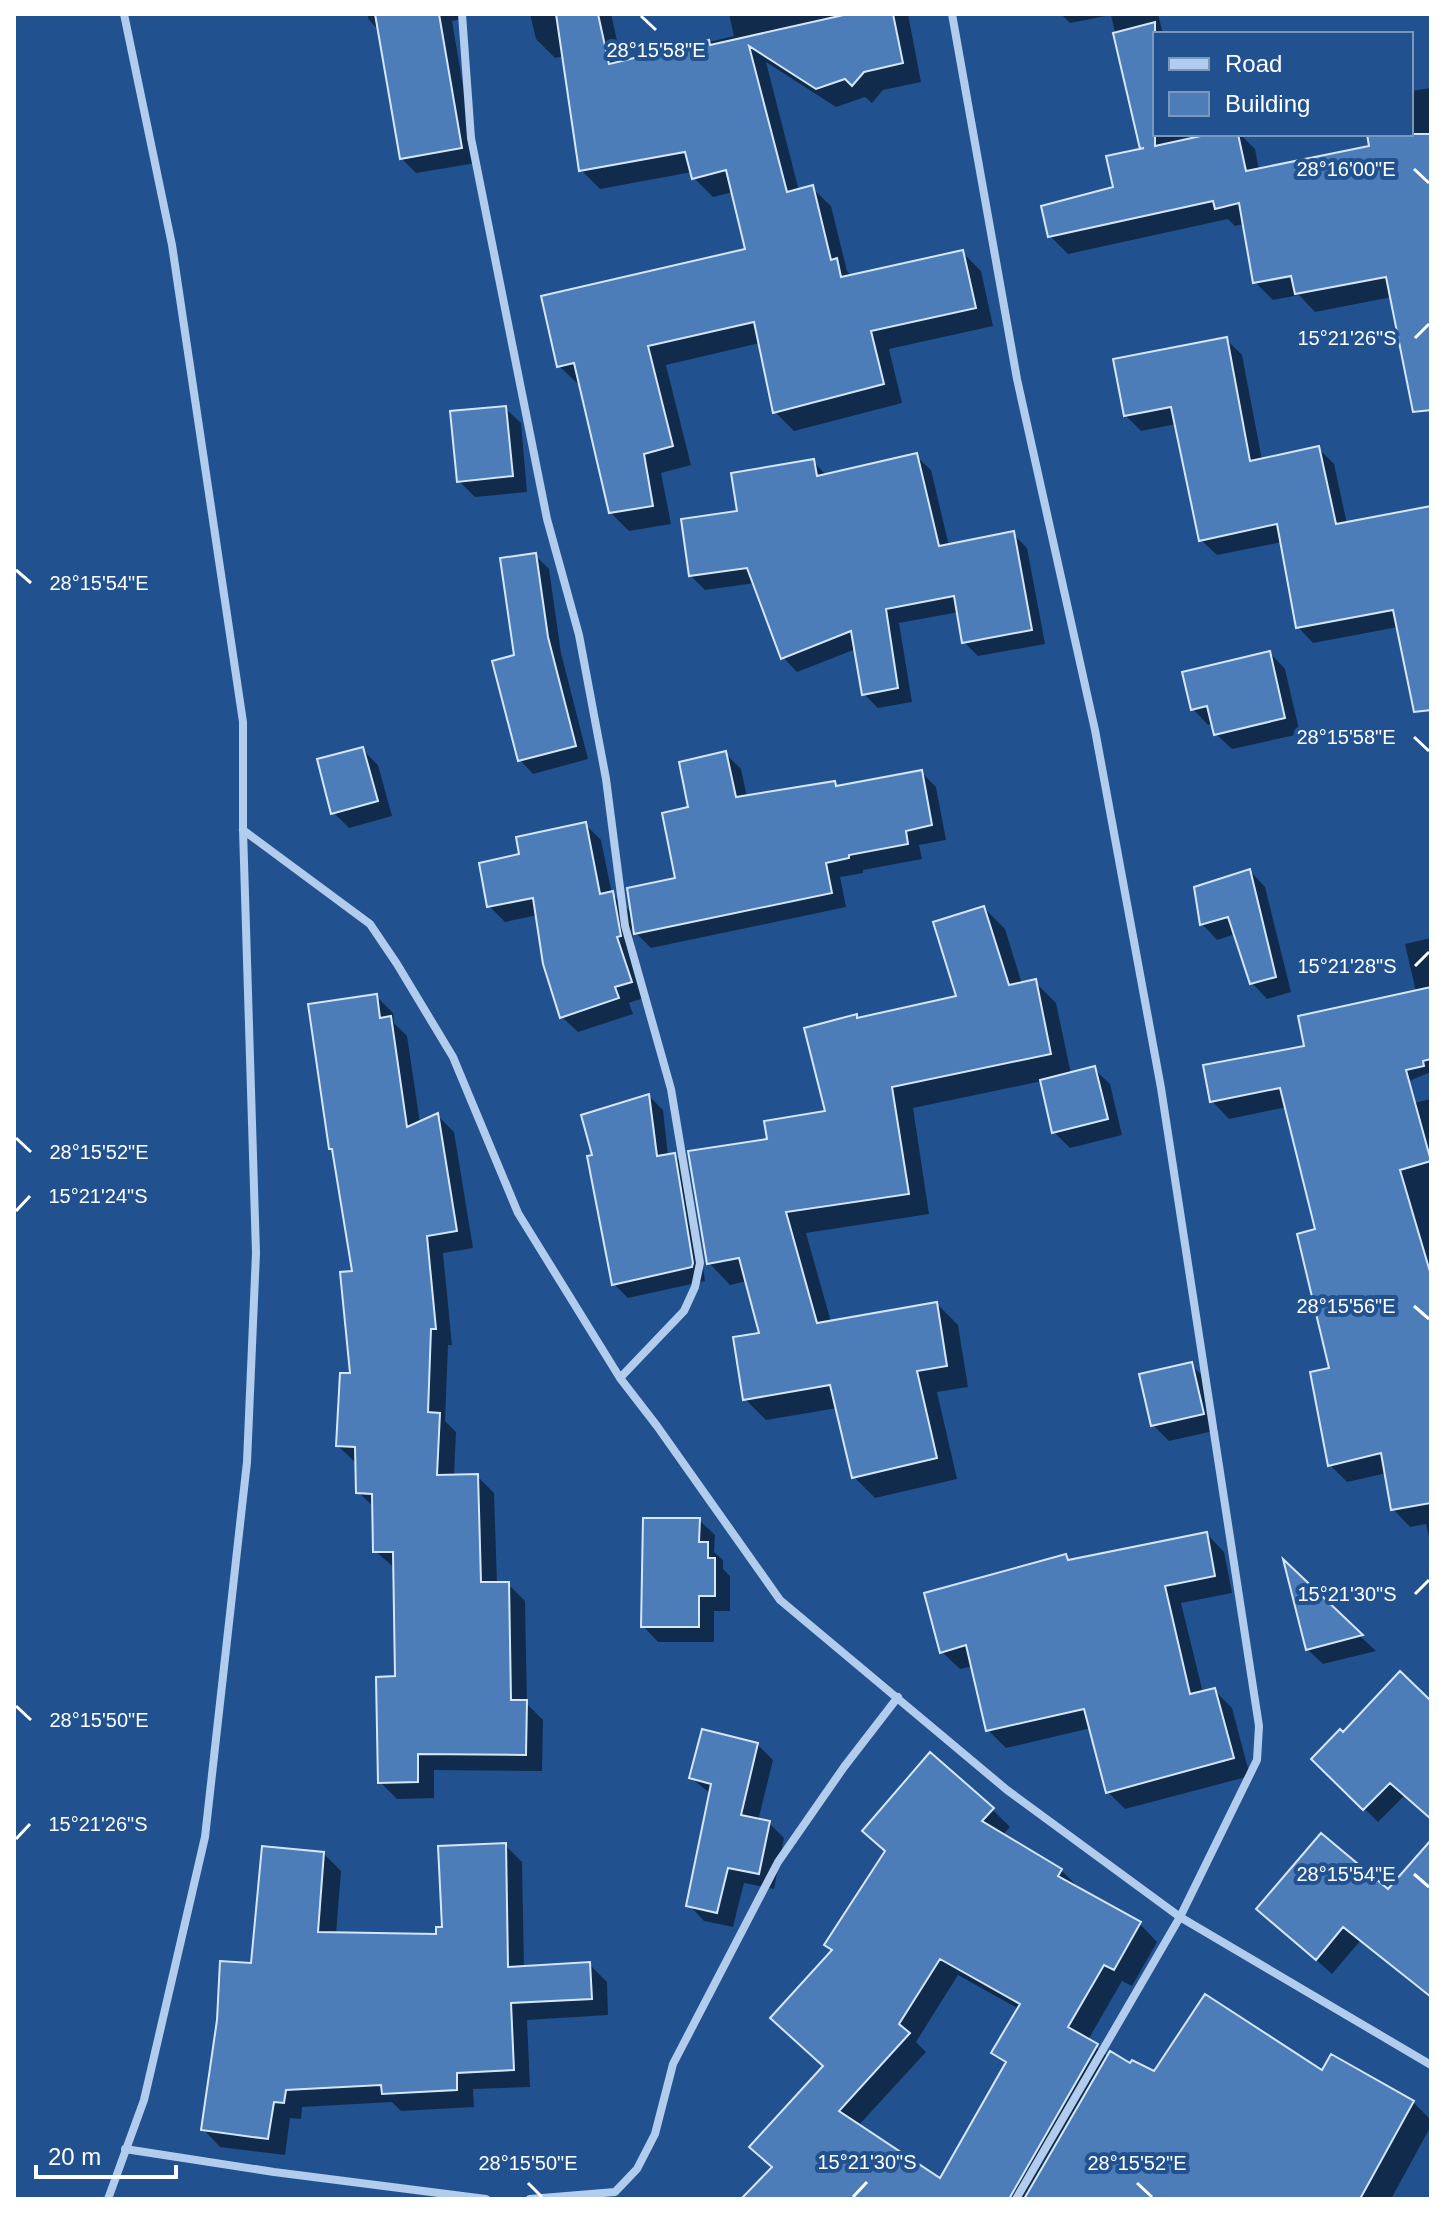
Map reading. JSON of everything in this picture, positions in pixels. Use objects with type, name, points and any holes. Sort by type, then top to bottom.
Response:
[{"type":"street","points":[[108,2199],[144,2100],[205,1837],[247,1462],[256,1253],[243,830],[243,722],[172,245],[124,14]]},
{"type":"street","points":[[462,14],[471,138],[547,519],[579,635],[606,779],[625,926],[671,1089],[700,1263],[695,1287],[684,1311],[620,1378]]},
{"type":"street","points":[[952,14],[1017,379],[1095,730],[1155,1057],[1259,1726],[1257,1760],[1180,1917],[1016,2199]]},
{"type":"street","points":[[243,830],[370,924],[453,1057],[518,1213],[620,1378],[780,1600],[1007,1790],[1180,1917],[1431,2065]]},
{"type":"street","points":[[530,2199],[615,2192],[637,2169],[655,2134],[673,2064],[778,1862],[844,1767],[898,1697]]},
{"type":"street","points":[[125,2149],[486,2199]]},
{"type":"building","points":[[375,14],[439,14],[462,148],[400,159]]},
{"type":"building","points":[[556,14],[598,14],[609,64],[709,40],[710,45],[848,14],[893,14],[903,63],[864,72],[852,86],[845,79],[816,89],[749,46],[787,192],[813,185],[831,260],[837,258],[841,277],[963,250],[976,308],[871,331],[884,384],[773,413],[754,322],[648,346],[673,446],[644,454],[653,506],[609,513],[574,363],[557,367],[541,296],[745,249],[726,170],[692,179],[685,152],[579,171]]},
{"type":"building","points":[[1155,22],[1155,146],[1201,136],[1238,136],[1246,171],[1369,146],[1367,136],[1431,134],[1431,410],[1413,412],[1386,277],[1295,294],[1291,276],[1253,283],[1239,203],[1215,209],[1213,201],[1048,237],[1041,206],[1113,187],[1106,156],[1140,149],[1113,33]]},
{"type":"building","points":[[1227,337],[1250,461],[1319,446],[1336,524],[1431,506],[1431,710],[1414,712],[1393,610],[1296,628],[1277,524],[1199,541],[1171,407],[1124,416],[1113,359]]},
{"type":"building","points":[[506,406],[513,476],[457,482],[450,411]]},
{"type":"building","points":[[917,453],[939,546],[1014,531],[1032,630],[962,643],[954,596],[886,609],[898,688],[862,695],[851,631],[781,659],[747,568],[689,576],[681,519],[737,511],[731,473],[814,459],[817,476]]},
{"type":"building","points":[[536,553],[548,637],[576,746],[518,761],[492,661],[514,655],[500,558]]},
{"type":"building","points":[[1270,651],[1285,718],[1214,735],[1207,706],[1191,710],[1182,672]]},
{"type":"building","points":[[363,747],[378,801],[331,814],[317,759]]},
{"type":"building","points":[[726,751],[736,797],[835,781],[836,786],[922,770],[932,825],[906,831],[908,844],[849,855],[849,858],[826,863],[832,893],[634,934],[627,888],[675,878],[662,813],[688,807],[679,762]]},
{"type":"building","points":[[586,822],[600,894],[613,891],[621,936],[617,937],[632,982],[615,987],[619,998],[560,1018],[543,964],[533,898],[487,907],[479,863],[519,854],[516,837]]},
{"type":"building","points":[[1250,869],[1276,977],[1250,984],[1228,917],[1200,925],[1194,887]]},
{"type":"building","points":[[984,906],[1009,985],[1036,979],[1051,1054],[892,1087],[909,1194],[786,1212],[817,1323],[937,1302],[947,1366],[917,1371],[937,1458],[852,1478],[830,1385],[743,1400],[733,1337],[759,1333],[739,1258],[707,1264],[688,1151],[767,1139],[764,1121],[825,1111],[804,1028],[857,1014],[857,1018],[956,996],[933,922]]},
{"type":"building","points":[[1431,987],[1431,1059],[1423,1061],[1424,1066],[1406,1070],[1431,1161],[1400,1170],[1431,1275],[1431,1503],[1391,1510],[1381,1453],[1328,1466],[1310,1372],[1329,1368],[1297,1234],[1315,1229],[1280,1088],[1210,1102],[1203,1065],[1304,1046],[1298,1016]]},
{"type":"building","points":[[377,994],[380,1018],[391,1016],[407,1127],[438,1113],[457,1231],[427,1236],[436,1329],[431,1329],[428,1412],[440,1413],[437,1475],[478,1474],[481,1582],[509,1582],[511,1700],[527,1700],[526,1755],[418,1754],[418,1782],[378,1783],[376,1677],[395,1676],[393,1552],[373,1552],[372,1494],[356,1493],[355,1447],[336,1446],[340,1373],[350,1373],[340,1272],[352,1271],[332,1149],[329,1149],[308,1004]]},
{"type":"building","points":[[1095,1066],[1108,1119],[1052,1133],[1040,1080]]},
{"type":"building","points":[[649,1094],[657,1156],[675,1153],[693,1263],[692,1267],[612,1285],[587,1156],[592,1155],[581,1115]]},
{"type":"building","points":[[1192,1362],[1204,1414],[1151,1426],[1139,1374]]},
{"type":"building","points":[[643,1518],[700,1518],[699,1542],[708,1542],[708,1558],[715,1558],[715,1596],[699,1596],[699,1627],[641,1627]]},
{"type":"building","points":[[1207,1532],[1215,1576],[1165,1586],[1190,1694],[1215,1688],[1234,1758],[1106,1793],[1084,1709],[986,1731],[966,1645],[940,1653],[924,1593],[1066,1554],[1068,1560]]},
{"type":"building","points":[[1283,1559],[1363,1635],[1306,1650]]},
{"type":"building","points":[[1400,1671],[1431,1701],[1431,1819],[1390,1783],[1363,1810],[1311,1759],[1340,1729],[1343,1732]]},
{"type":"building","points":[[702,1729],[758,1743],[741,1815],[770,1821],[759,1874],[728,1868],[717,1913],[686,1906],[711,1784],[689,1778]]},
{"type":"building","points":[[930,1752],[994,1808],[982,1821],[1062,1869],[1058,1876],[1141,1922],[1114,1970],[1104,1965],[1068,2027],[1098,2044],[1009,2199],[741,2199],[772,2167],[749,2147],[823,2066],[770,2018],[832,1950],[824,1945],[885,1851],[862,1831]],"holes":[[[940,1959],[1020,2004],[991,2053],[1006,2062],[940,2178],[839,2111],[910,2033],[899,2024]]]},
{"type":"building","points":[[1321,1833],[1388,1889],[1431,1840],[1431,1997],[1343,1927],[1316,1960],[1256,1909]]},
{"type":"building","points":[[506,1843],[508,1967],[590,1962],[592,1999],[511,2003],[514,2070],[457,2073],[457,2090],[382,2094],[381,2085],[286,2090],[284,2103],[274,2102],[268,2139],[201,2130],[217,2020],[220,1961],[251,1963],[262,1846],[324,1852],[318,1932],[436,1934],[436,1927],[442,1927],[438,1846]]},
{"type":"building","points":[[1205,1994],[1322,2070],[1331,2054],[1414,2101],[1360,2199],[1024,2199],[1110,2051],[1130,2063],[1132,2060],[1154,2071]]}]
